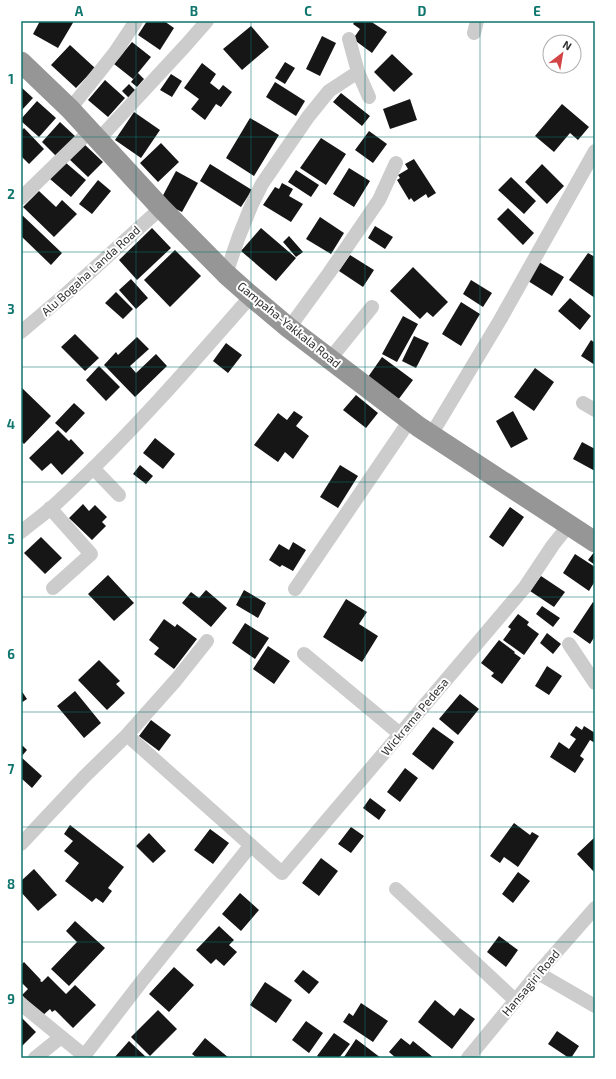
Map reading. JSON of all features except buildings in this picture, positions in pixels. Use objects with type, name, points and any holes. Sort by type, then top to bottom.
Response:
[{"type":"highway","name":"Gampaha-Yakkala Road","points":[[21,62],[70,109],[161,208],[226,274],[251,296],[290,328],[410,420],[595,542]]},
{"type":"street","points":[[70,109],[116,52],[136,21]]},
{"type":"street","points":[[21,198],[94,136],[186,45],[207,21]]},
{"type":"street","points":[[349,39],[358,72],[369,97]]},
{"type":"street","points":[[226,274],[244,223],[262,184],[308,117],[329,91],[358,72]]},
{"type":"street","points":[[431,435],[500,320],[595,151]]},
{"type":"street","points":[[290,328],[379,200],[396,163]]},
{"type":"street","name":"Alu Bogaha Landa Road","points":[[21,332],[67,293],[161,208]]},
{"type":"street","points":[[21,532],[60,500],[113,449],[251,296]]},
{"type":"street","points":[[330,359],[372,307]]},
{"type":"street","points":[[295,590],[410,420]]},
{"type":"street","points":[[92,468],[119,495]]},
{"type":"street","points":[[50,508],[91,554],[53,588]]},
{"type":"street","name":"Wickrama Pedesa","points":[[252,844],[282,873],[525,587],[553,545],[569,525]]},
{"type":"street","points":[[21,844],[84,777],[127,735],[176,680],[207,641]]},
{"type":"street","points":[[569,644],[595,683]]},
{"type":"street","points":[[304,654],[400,734]]},
{"type":"street","points":[[21,1004],[85,1057],[142,981],[252,844],[127,735]]},
{"type":"street","points":[[396,889],[515,1000]]},
{"type":"street","name":"Hansagiri Road","points":[[468,1058],[515,1000],[595,908]]},
{"type":"street","points":[[538,973],[595,1006]]},
{"type":"street","points":[[35,1058],[61,1037]]}]
